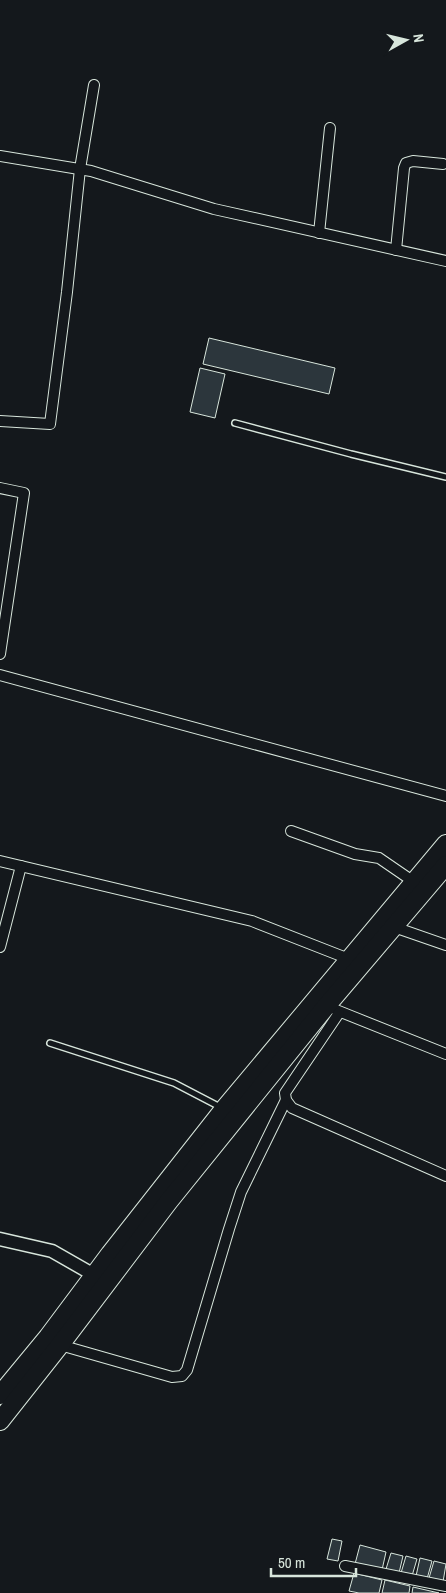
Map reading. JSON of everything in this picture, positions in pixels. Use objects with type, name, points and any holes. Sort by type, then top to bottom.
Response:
[{"type":"highway","points":[[0,1421],[60,1346],[116,1258],[224,1109],[327,1005],[349,959],[446,844]]},
{"type":"highway","points":[[0,1395],[48,1337],[94,1275],[116,1258],[169,1201],[327,1005],[446,864]]},
{"type":"street","points":[[0,421],[50,424],[80,170],[94,85]]},
{"type":"street","points":[[319,233],[330,128]]},
{"type":"street","points":[[0,156],[91,171],[214,209],[446,261]]},
{"type":"street","points":[[396,250],[406,163],[413,161],[443,164]]},
{"type":"street","points":[[0,488],[24,493],[0,654]]},
{"type":"street","points":[[0,675],[446,796]]},
{"type":"street","points":[[291,831],[354,854],[379,858],[414,882]]},
{"type":"street","points":[[0,861],[252,921],[349,959]]},
{"type":"street","points":[[0,948],[21,866]]},
{"type":"street","points":[[394,927],[446,945]]},
{"type":"street","points":[[446,1054],[327,1005],[284,1092],[286,1100],[292,1108],[446,1176]]},
{"type":"street","points":[[60,1346],[172,1377],[182,1376],[187,1370],[242,1192],[286,1100]]},
{"type":"street","points":[[0,1239],[52,1252],[94,1275]]},
{"type":"street","points":[[345,1566],[446,1586]]},
{"type":"lane","points":[[235,423],[350,454],[446,477]]},
{"type":"lane","points":[[50,1043],[174,1083],[224,1109]]},
{"type":"building","points":[[209,338],[335,368],[329,394],[203,364]]},
{"type":"building","points":[[200,368],[225,374],[215,418],[190,412]]},
{"type":"building","points":[[332,1539],[342,1541],[338,1561],[327,1559]]},
{"type":"building","points":[[360,1545],[386,1552],[382,1570],[355,1564]]},
{"type":"building","points":[[391,1553],[403,1556],[399,1573],[386,1569]]},
{"type":"building","points":[[406,1556],[417,1559],[412,1576],[401,1573]]},
{"type":"building","points":[[420,1558],[432,1561],[427,1579],[416,1576]]},
{"type":"building","points":[[434,1561],[446,1564],[443,1582],[429,1578]]},
{"type":"building","points":[[354,1573],[382,1580],[379,1593],[349,1591]]},
{"type":"building","points":[[385,1580],[410,1586],[409,1593],[382,1593]]},
{"type":"building","points":[[413,1587],[439,1593],[412,1593]]}]
